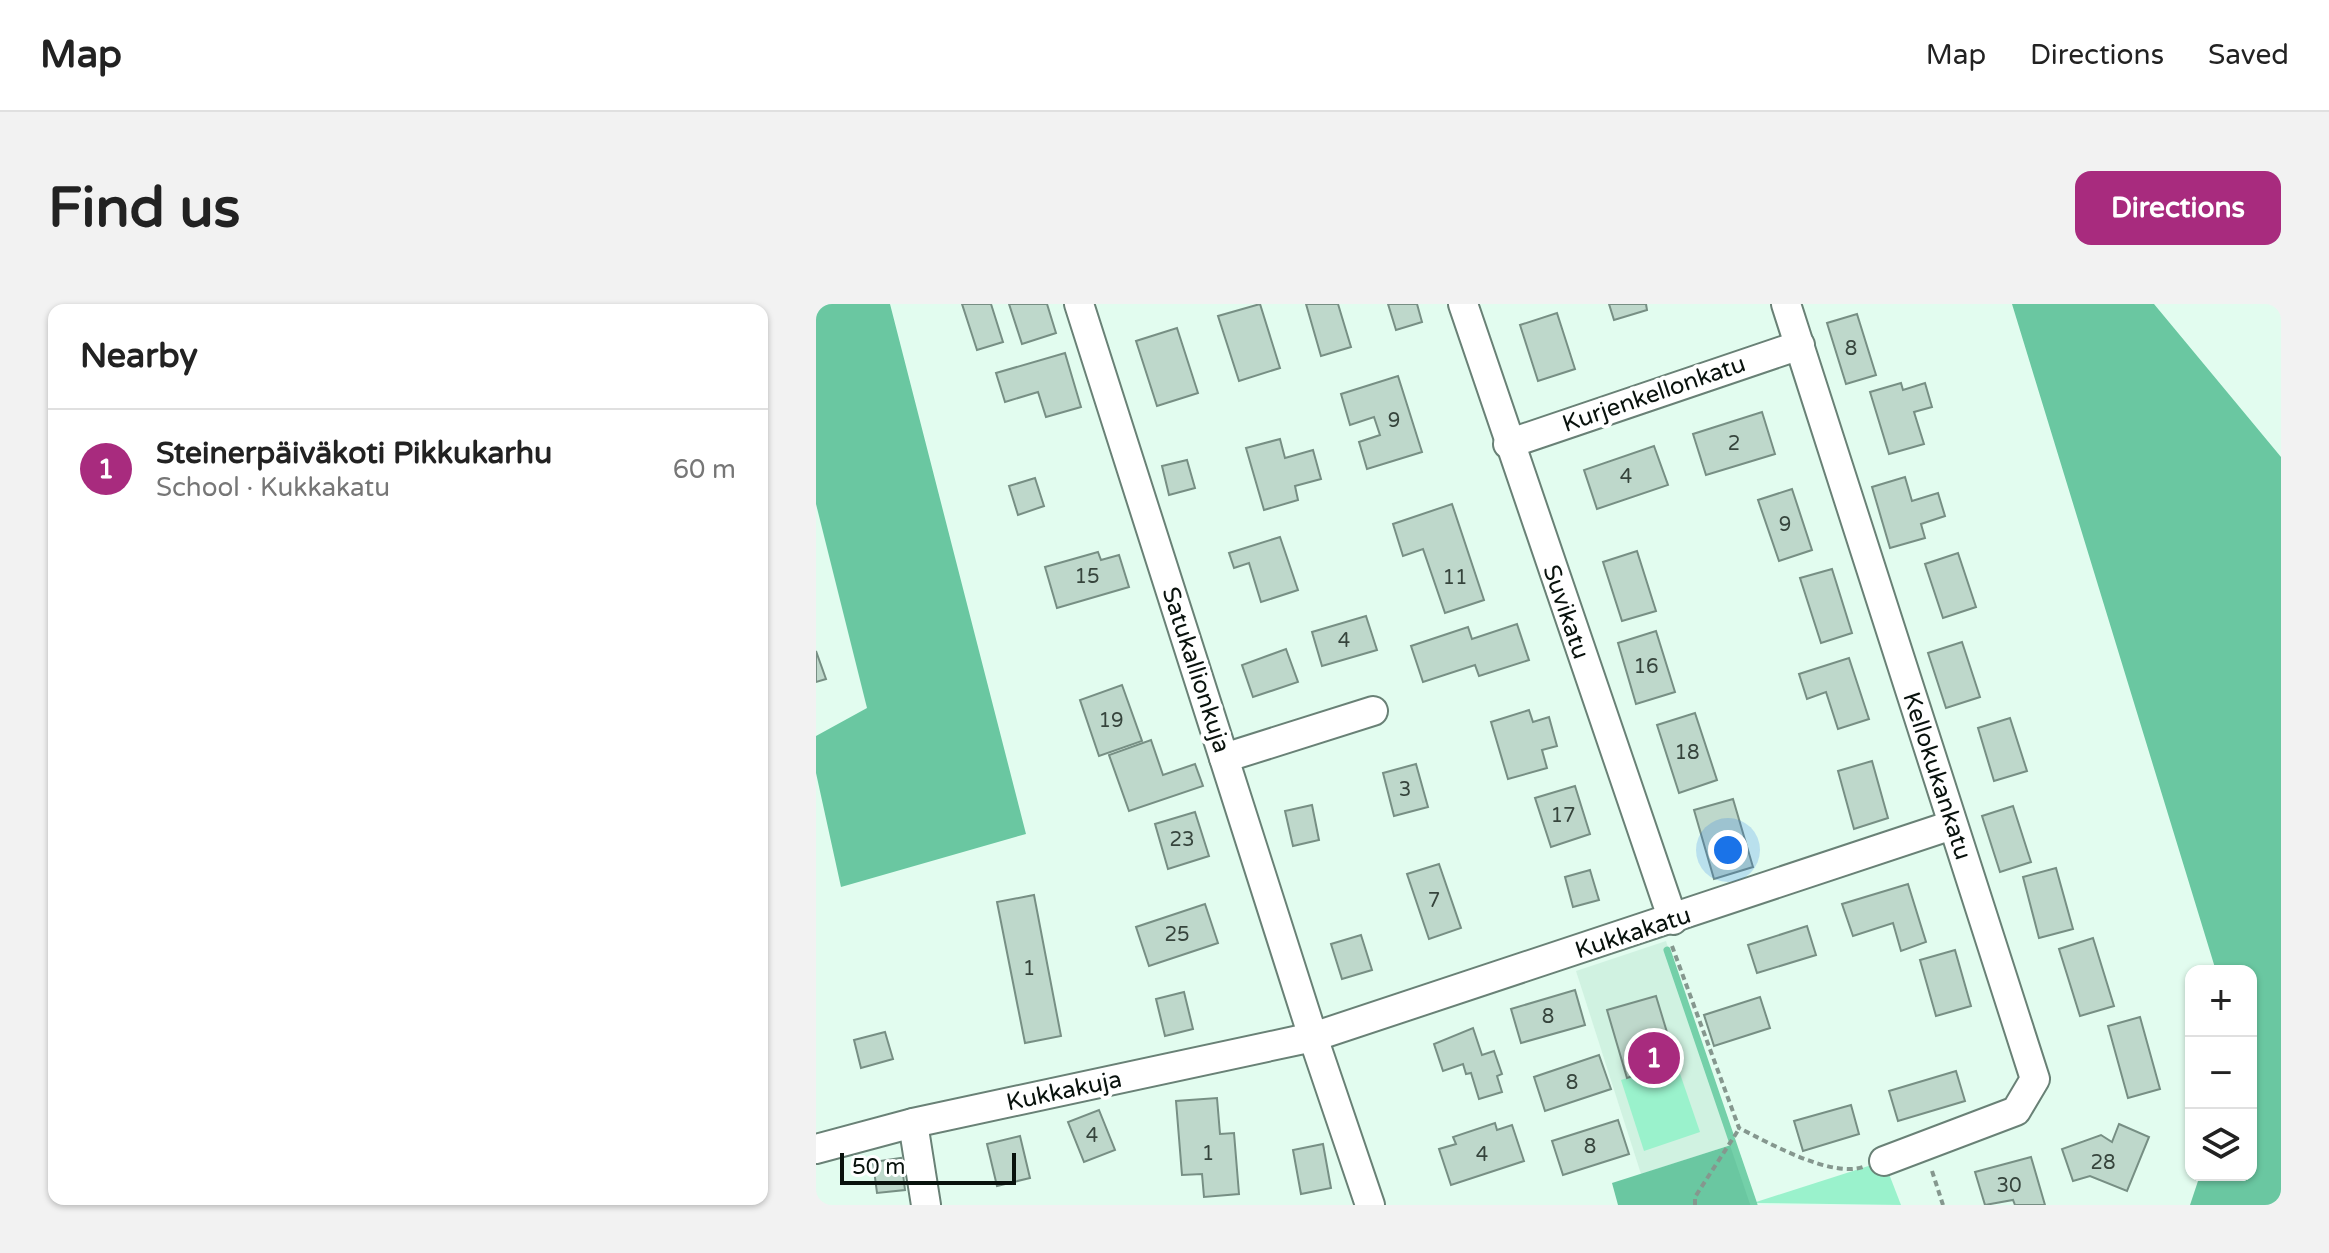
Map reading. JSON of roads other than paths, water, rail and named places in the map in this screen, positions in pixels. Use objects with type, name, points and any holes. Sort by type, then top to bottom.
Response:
[{"type":"street","name":"Satukallionkuja","points":[[1079,304],[1313,1037],[1370,1205]]},
{"type":"street","name":"Suvikatu","points":[[1463,304],[1668,921]]},
{"type":"street","name":"Kellokukankatu","points":[[1786,304],[2035,1079],[2016,1111],[1884,1161]]},
{"type":"street","name":"Kurjenkellonkatu","points":[[1508,444],[1800,345]]},
{"type":"street","points":[[1224,758],[1373,711]]},
{"type":"street","name":"Kukkakatu","points":[[1313,1037],[1952,825]]},
{"type":"street","name":"Kukkakuja","points":[[816,1149],[913,1123],[1313,1037]]},
{"type":"street","points":[[913,1123],[926,1205]]},
{"type":"waterway","points":[[1667,950],[1754,1205]]},
{"type":"place","name":"Steinerpäiväkoti Pikkukarhu","points":[[1654,1058]]}]
